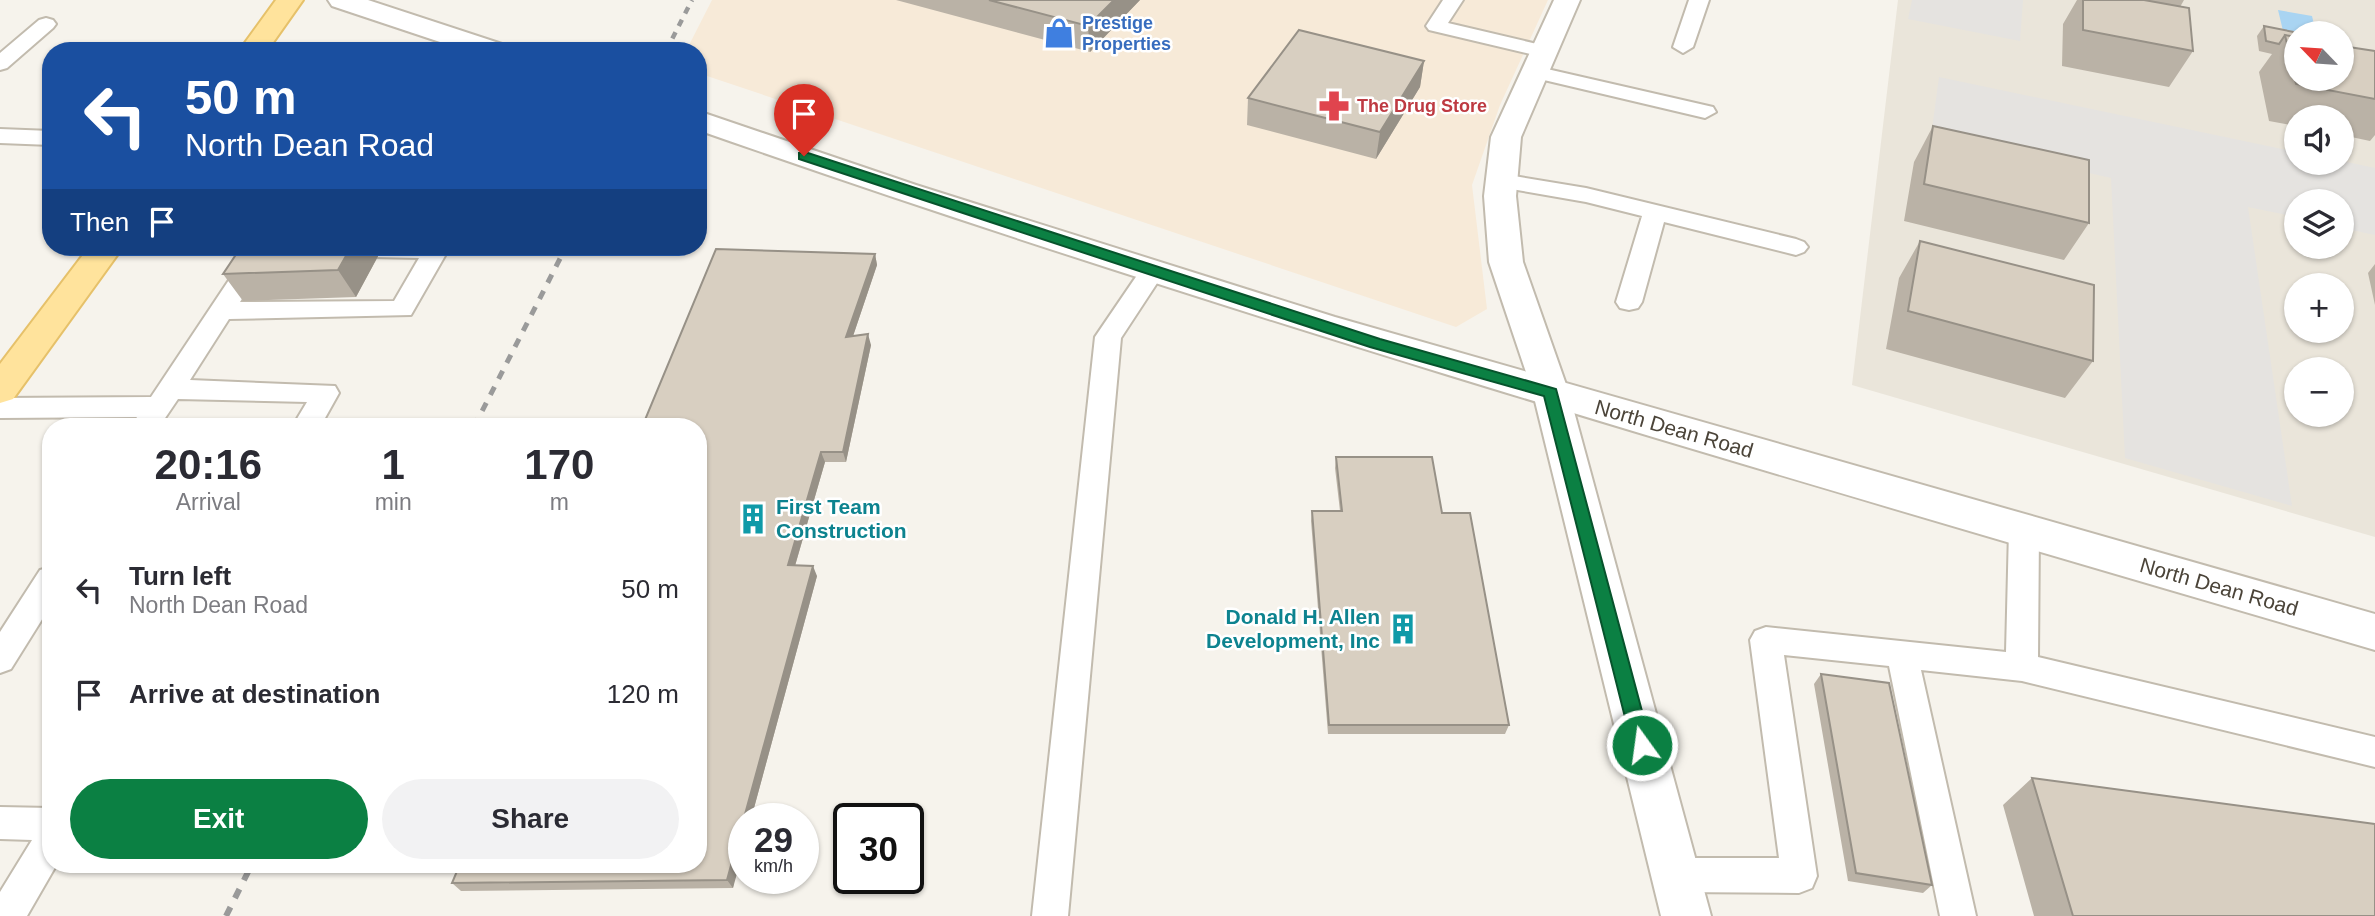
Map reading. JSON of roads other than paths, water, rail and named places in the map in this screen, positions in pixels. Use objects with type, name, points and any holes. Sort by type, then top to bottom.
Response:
[{"type":"main road","points":[[260,42],[290,0]]},
{"type":"main road","points":[[0,390],[99,256]]},
{"type":"street","points":[[341,0],[468,42]]},
{"type":"street","points":[[1567,0],[1506,137],[1500,196],[1506,262],[1551,393],[1686,916]]},
{"type":"street","name":"North Dean Road","points":[[707,123],[1375,343],[2375,632]]},
{"type":"lane","points":[[1452,0],[1436,26],[1538,61],[1705,112]]},
{"type":"lane","points":[[1683,47],[1699,0]]},
{"type":"lane","points":[[0,64],[46,24]]},
{"type":"lane","points":[[0,136],[42,138]]},
{"type":"lane","points":[[1502,181],[1586,195],[1796,247]]},
{"type":"lane","points":[[1629,302],[1656,212]]},
{"type":"lane","points":[[157,407],[262,256]]},
{"type":"lane","points":[[222,311],[402,309],[432,256]]},
{"type":"lane","points":[[1050,916],[1108,337],[1153,271]]},
{"type":"lane","points":[[0,408],[157,407],[326,393],[311,418]]},
{"type":"lane","points":[[2022,667],[2024,530]]},
{"type":"lane","points":[[0,659],[42,593]]},
{"type":"lane","points":[[1675,875],[1799,876],[1766,640],[2022,667],[2375,752]]},
{"type":"lane","points":[[1902,654],[1958,916]]},
{"type":"lane","points":[[0,823],[42,824]]},
{"type":"lane","points":[[5,916],[42,856]]},
{"type":"water","points":[[2278,10],[2312,16],[2313,21],[2284,21],[2284,35]]},
{"type":"railway","points":[[671,42],[692,0]]},
{"type":"railway","points":[[479,418],[561,256]]},
{"type":"railway","points":[[226,916],[248,873]]},
{"type":"place","name":"Prestige Properties","points":[[1059,33]]},
{"type":"place","name":"The Drug Store","points":[[1334,106]]},
{"type":"place","name":"First Team Construction","points":[[753,519]]},
{"type":"place","name":"Donald H. Allen Development, Inc","points":[[1403,629]]}]
